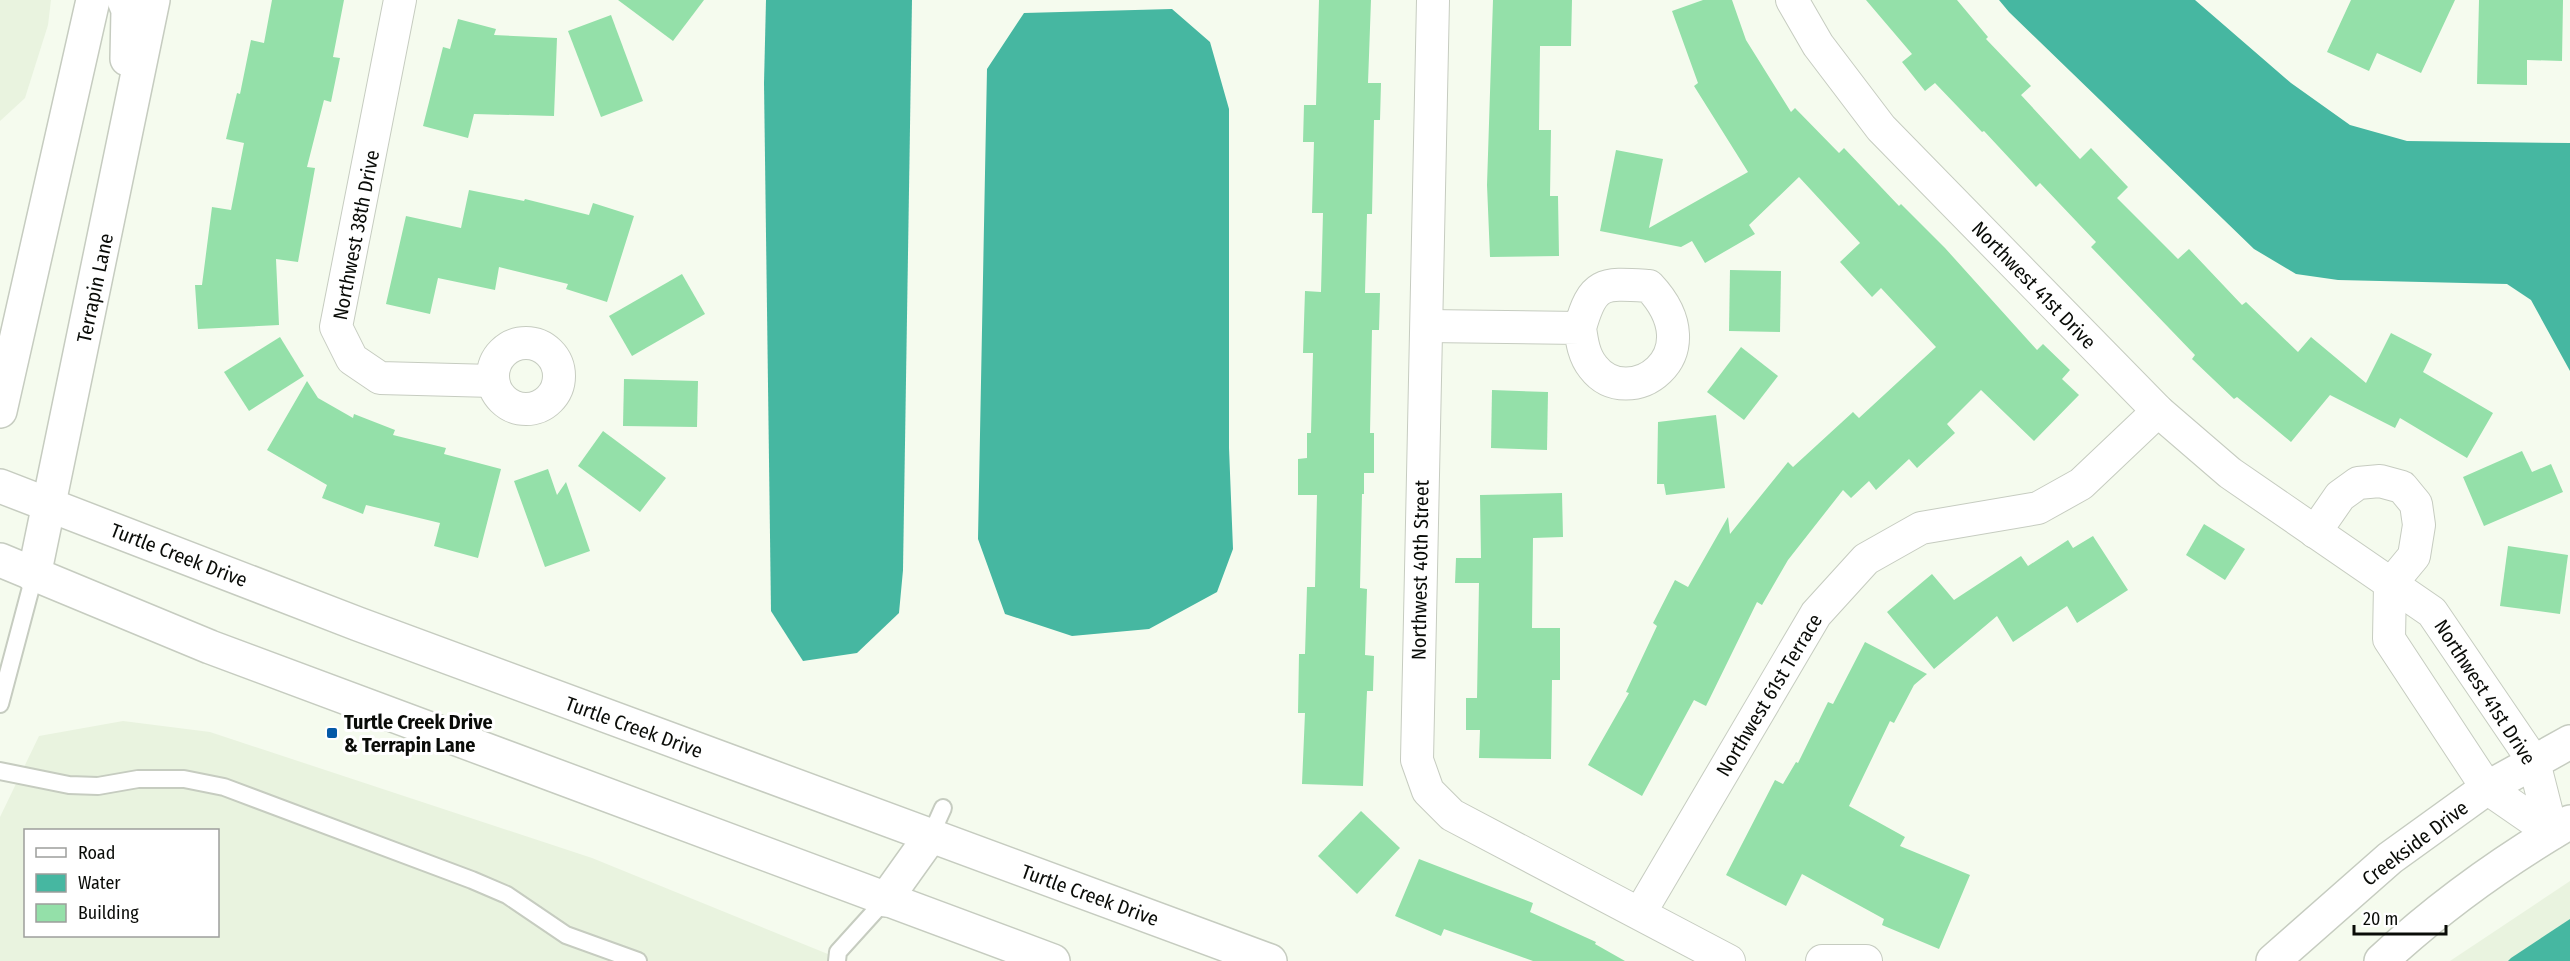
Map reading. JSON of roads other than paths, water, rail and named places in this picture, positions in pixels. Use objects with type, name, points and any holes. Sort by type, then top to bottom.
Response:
[{"type":"street","points":[[0,411],[93,0]]},
{"type":"street","points":[[124,0],[128,10],[124,148]]},
{"type":"street","name":"Terrapin Lane","points":[[34,576],[153,0]]},
{"type":"street","name":"Northwest 38th Drive","points":[[400,0],[336,327],[352,359],[380,378],[492,381]]},
{"type":"street","name":"Northwest 40th Street","points":[[1433,0],[1417,760],[1428,791],[1452,814],[1729,961]]},
{"type":"street","name":"Northwest 41st Drive","points":[[1792,0],[1818,45],[1881,128],[2158,411],[2230,473],[2432,612],[2534,762],[2561,828]]},
{"type":"street","points":[[1427,326],[1580,328]]},
{"type":"street","name":"Northwest 61st Terrace","points":[[1640,913],[1816,614],[1866,559],[1921,528],[2038,508],[2081,484],[2158,411]]},
{"type":"street","points":[[2315,532],[2340,496],[2358,483],[2380,481],[2402,487],[2416,504],[2420,525],[2414,556],[2390,585],[2389,639],[2487,788],[2561,828]]},
{"type":"street","name":"Turtle Creek Drive","points":[[0,486],[358,624],[1270,961]]},
{"type":"street","points":[[0,561],[210,647],[1053,961]]},
{"type":"street","points":[[2420,685],[2463,658]]},
{"type":"street","name":"Creekside Drive","points":[[2273,961],[2390,858],[2487,788],[2570,742]]},
{"type":"street","points":[[2381,961],[2433,913],[2526,848],[2561,828]]},
{"type":"street","points":[[885,900],[930,837]]},
{"type":"street","points":[[1822,961],[1835,959],[1866,961]]},
{"type":"lane","points":[[0,704],[34,576]]},
{"type":"lane","points":[[0,771],[69,785],[98,786],[138,779],[173,779],[224,787],[472,880],[507,895],[566,935],[638,961]]},
{"type":"lane","points":[[930,837],[943,808]]},
{"type":"lane","points":[[837,961],[838,952],[885,900]]},
{"type":"water","points":[[766,0],[912,0],[903,570],[899,613],[857,653],[803,661],[771,611],[764,83]]},
{"type":"water","points":[[1999,0],[2195,0],[2291,83],[2350,125],[2407,141],[2570,143],[2570,371],[2531,300],[2507,284],[2338,280],[2296,274],[2254,249]]},
{"type":"water","points":[[1172,9],[1210,42],[1229,109],[1229,448],[1233,549],[1217,592],[1149,629],[1072,636],[1005,614],[978,539],[987,69],[1024,13]]},
{"type":"water","points":[[2570,919],[2570,961],[2508,961],[2511,958]]},
{"type":"place","name":"Turtle Creek Drive & Terrapin Lane","points":[[332,733]]}]
